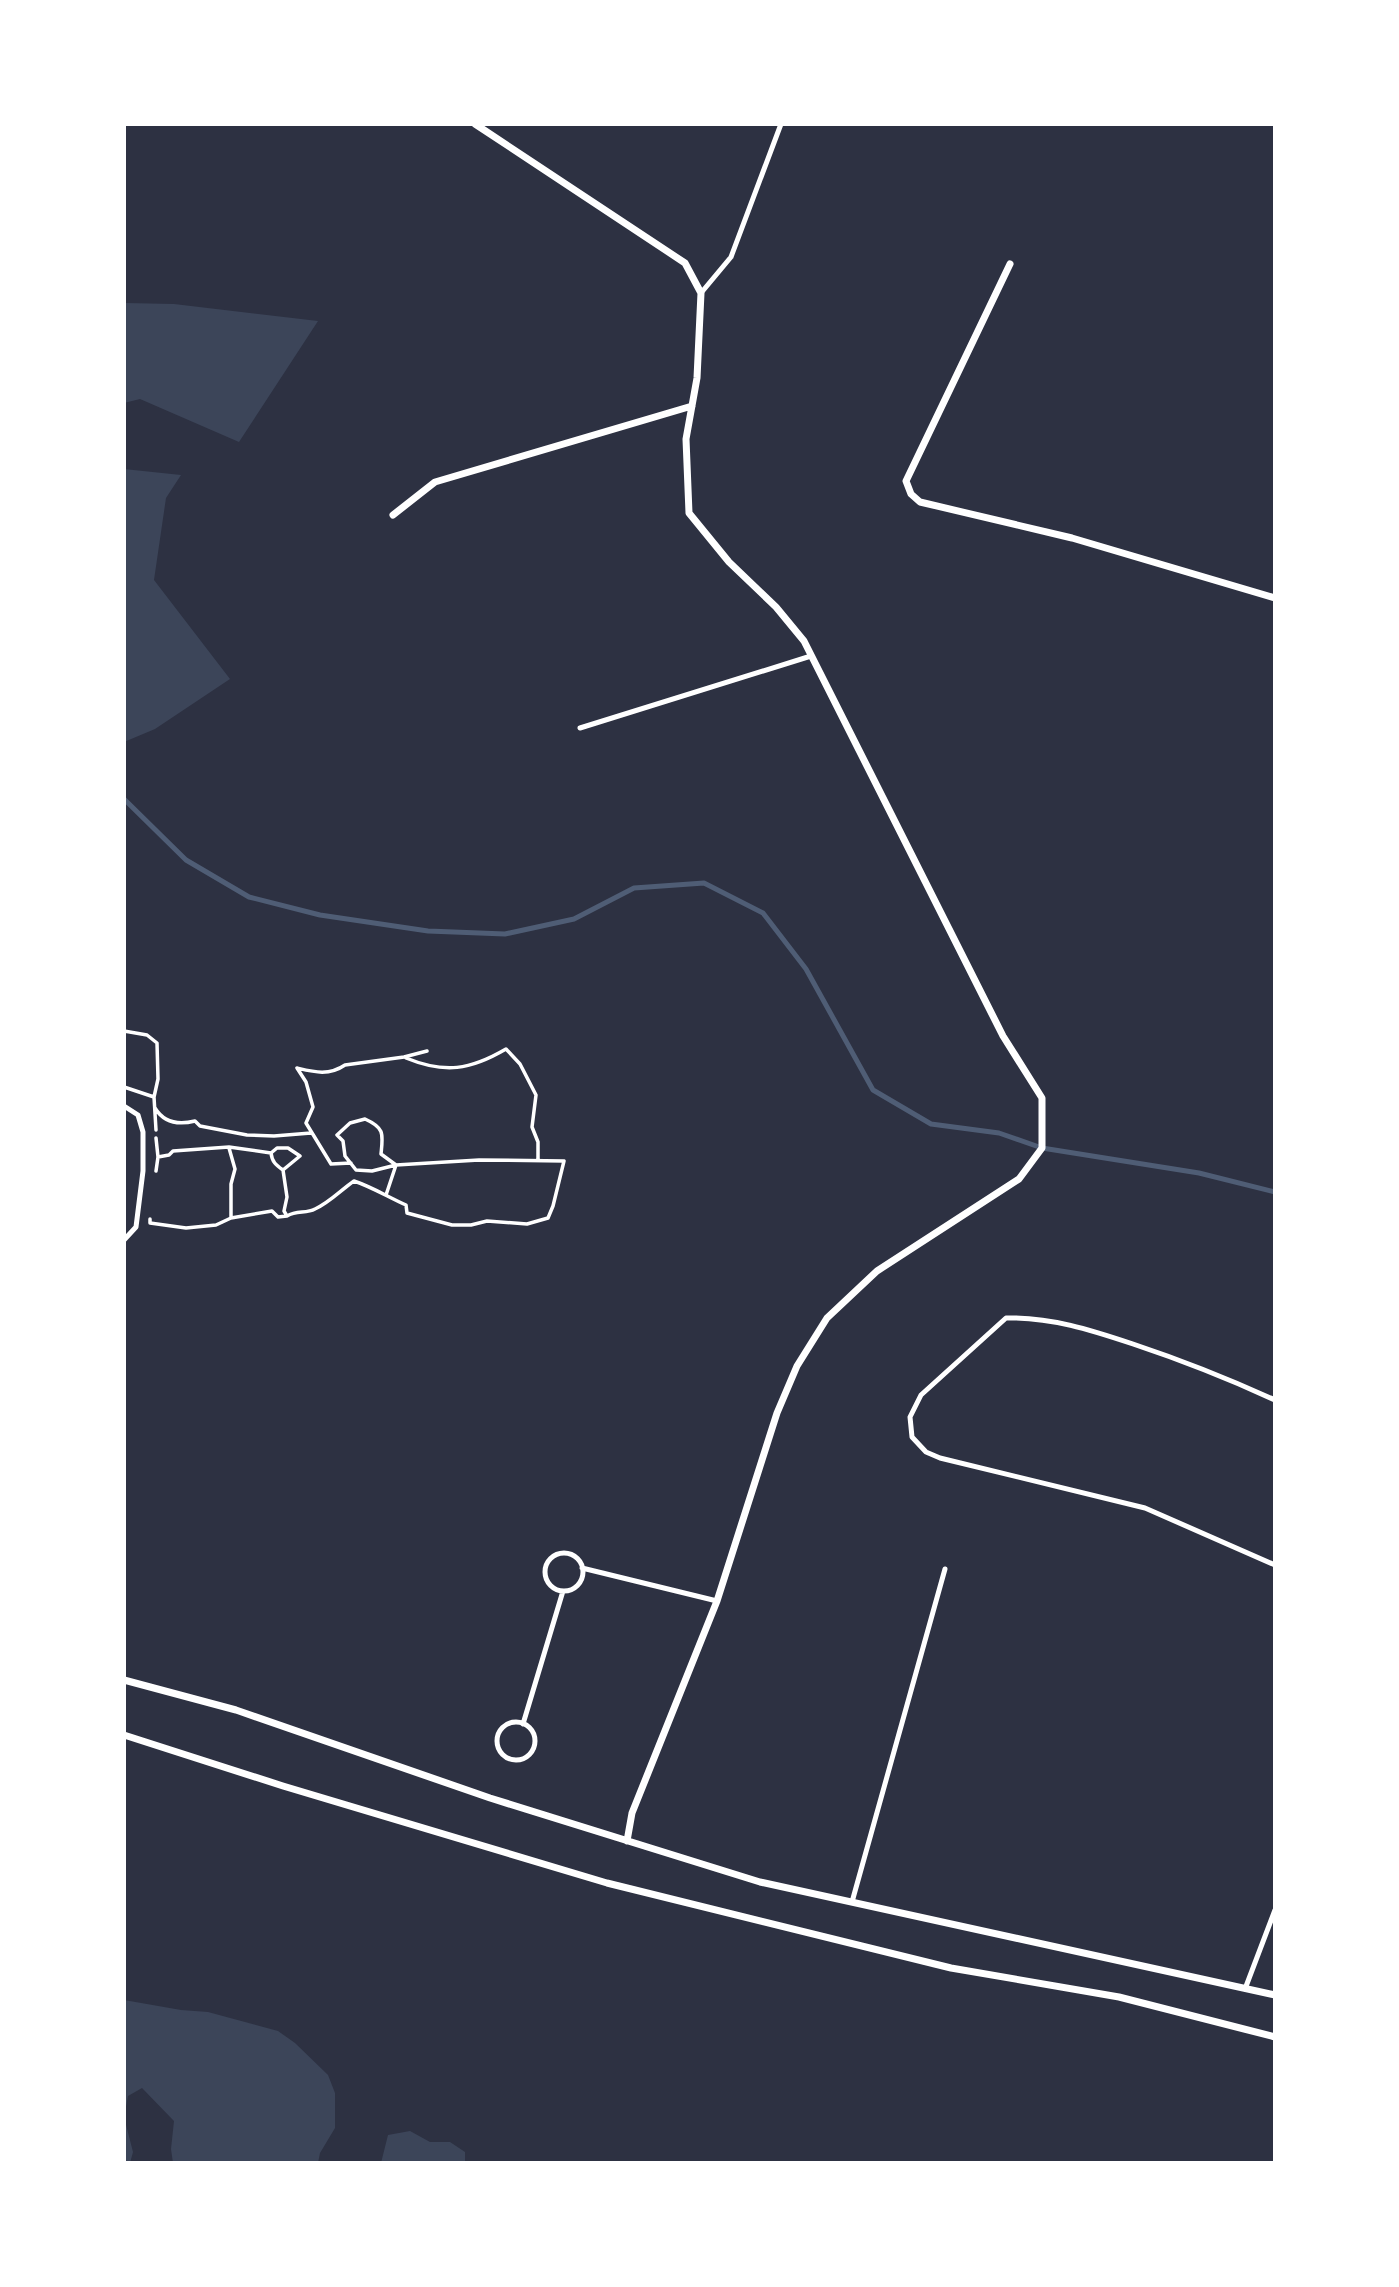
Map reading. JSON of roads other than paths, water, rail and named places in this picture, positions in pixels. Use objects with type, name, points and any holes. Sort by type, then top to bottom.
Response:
[{"type":"street","points":[[475,124],[685,263],[701,293],[697,378],[685,439],[689,513],[729,562],[776,607],[804,641],[1003,1036],[1042,1098],[1042,1148],[1019,1179],[877,1271],[827,1318],[797,1366],[777,1413],[717,1601],[632,1813],[627,1841]]},
{"type":"street","points":[[1010,264],[906,481],[911,494],[920,502],[1072,538],[1275,598]]},
{"type":"street","points":[[393,515],[435,482],[692,406]]},
{"type":"street","points":[[124,1680],[236,1710],[490,1798],[760,1882],[1275,1995]]},
{"type":"street","points":[[124,1735],[283,1786],[607,1883],[951,1968],[1119,1997],[1275,2037]]},
{"type":"lane","points":[[701,293],[731,257],[781,124]]},
{"type":"lane","points":[[580,728],[811,656]]},
{"type":"lane","points":[[124,1106],[138,1115],[143,1132],[143,1171],[136,1227],[124,1240]]},
{"type":"lane","points":[[1275,1400],[1200,1369],[1077,1325],[1033,1317],[1006,1318],[921,1395],[910,1417],[912,1437],[926,1452],[940,1458],[1145,1508],[1275,1565]]},
{"type":"lane","points":[[561,1553],[575,1557],[582,1568],[580,1582],[576,1587],[563,1591],[550,1586],[546,1580],[545,1566],[549,1560],[561,1553]]},
{"type":"lane","points":[[582,1568],[717,1601]]},
{"type":"lane","points":[[852,1902],[945,1569]]},
{"type":"lane","points":[[523,1724],[563,1591]]},
{"type":"lane","points":[[508,1724],[523,1724],[534,1735],[533,1750],[521,1760],[506,1757],[497,1744],[498,1736],[508,1724]]},
{"type":"lane","points":[[1245,1989],[1275,1910]]},
{"type":"waterway","points":[[124,799],[186,860],[249,897],[320,915],[428,931],[505,934],[574,919],[634,888],[704,883],[763,913],[806,969],[873,1090],[931,1124],[999,1133],[1042,1148],[1199,1173],[1275,1192]]}]
